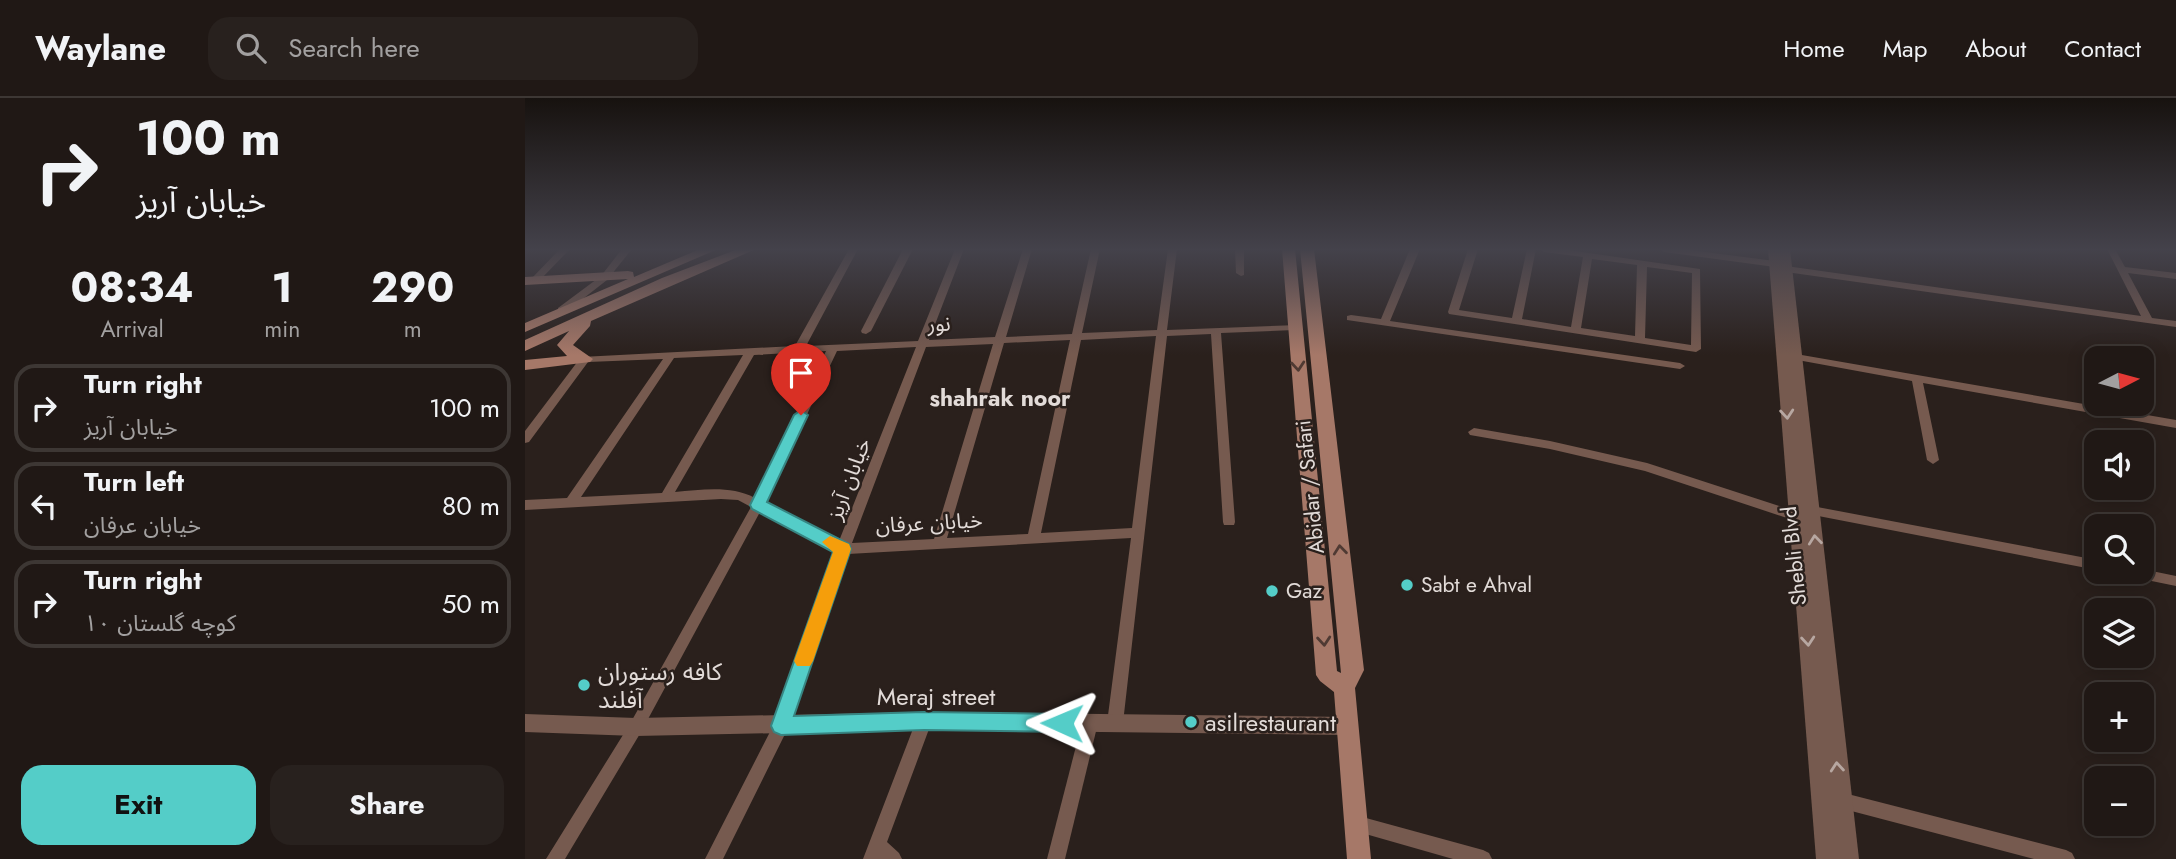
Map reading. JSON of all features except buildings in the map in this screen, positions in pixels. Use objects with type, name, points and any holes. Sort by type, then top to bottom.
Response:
[{"type":"main road","points":[[525,328],[623,285]]},
{"type":"main road","points":[[525,346],[663,285]]},
{"type":"main road","name":"Abidar / Safari","points":[[1291,285],[1327,675],[1344,688],[1353,670],[1311,285]]},
{"type":"main road","points":[[585,359],[569,351],[565,345],[577,330],[603,309]]},
{"type":"main road","points":[[525,365],[585,359]]},
{"type":"main road","points":[[1344,688],[1359,859]]},
{"type":"street","points":[[560,312],[596,285]]},
{"type":"street","points":[[799,349],[834,285]]},
{"type":"street","points":[[866,331],[890,285]]},
{"type":"street","name":"خیابان آریز","points":[[714,859],[781,726],[843,549],[946,285]]},
{"type":"street","points":[[939,544],[1016,285]]},
{"type":"street","points":[[1034,538],[1087,285]]},
{"type":"street","points":[[1115,723],[1168,285]]},
{"type":"street","points":[[1385,321],[1400,285]]},
{"type":"street","points":[[1462,285],[1453,312],[1696,349],[1697,285]]},
{"type":"street","points":[[1516,322],[1524,285]]},
{"type":"street","points":[[1575,331],[1583,285]]},
{"type":"street","points":[[1640,341],[1641,285]]},
{"type":"street","name":"Shebli Blvd","points":[[1783,285],[1804,513],[1848,859]]},
{"type":"street","name":"Shebli Blvd","points":[[1784,285],[1796,357],[1827,859]]},
{"type":"street","points":[[1941,285],[2176,324]]},
{"type":"street","points":[[2130,285],[2148,320]]},
{"type":"street","points":[[1351,317],[1680,366]]},
{"type":"street","name":"نور","points":[[585,359],[1294,327]]},
{"type":"street","points":[[1216,331],[1229,522]]},
{"type":"street","points":[[555,859],[636,727],[758,505],[833,348]]},
{"type":"street","points":[[666,497],[750,352]]},
{"type":"street","points":[[571,502],[671,355]]},
{"type":"street","points":[[1796,357],[2176,424]]},
{"type":"street","points":[[525,439],[585,359]]},
{"type":"street","points":[[1917,378],[1933,460]]},
{"type":"street","points":[[1474,432],[1550,445],[1647,467],[1804,513],[2084,563]]},
{"type":"street","points":[[525,505],[721,494],[740,496],[843,549]]},
{"type":"street","name":"خیابان عرفان","points":[[843,549],[1138,533]]},
{"type":"street","points":[[2154,576],[2176,581]]},
{"type":"street","points":[[893,859],[874,852],[924,721]]},
{"type":"street","name":"Meraj street","points":[[525,723],[636,727],[924,721],[1347,726]]},
{"type":"street","points":[[1056,859],[1090,723]]},
{"type":"street","points":[[1840,800],[2067,859]]},
{"type":"street","points":[[1355,823],[1483,859]]},
{"type":"slow traffic","points":[[804,661],[843,549],[830,542]]},
{"type":"place","name":"Sabt e Ahval","points":[[1407,585]]},
{"type":"place","name":"Gaz","points":[[1272,591]]},
{"type":"place","name":"کافه رستوران آفلند","points":[[584,685]]},
{"type":"place","name":"asilrestaurant","points":[[1191,722]]},
{"type":"district","name":"shahrak noor","points":[[1000,398]]},
{"type":"route","points":[[801,415],[758,505],[843,549],[781,726],[924,721],[1062,723]]}]
